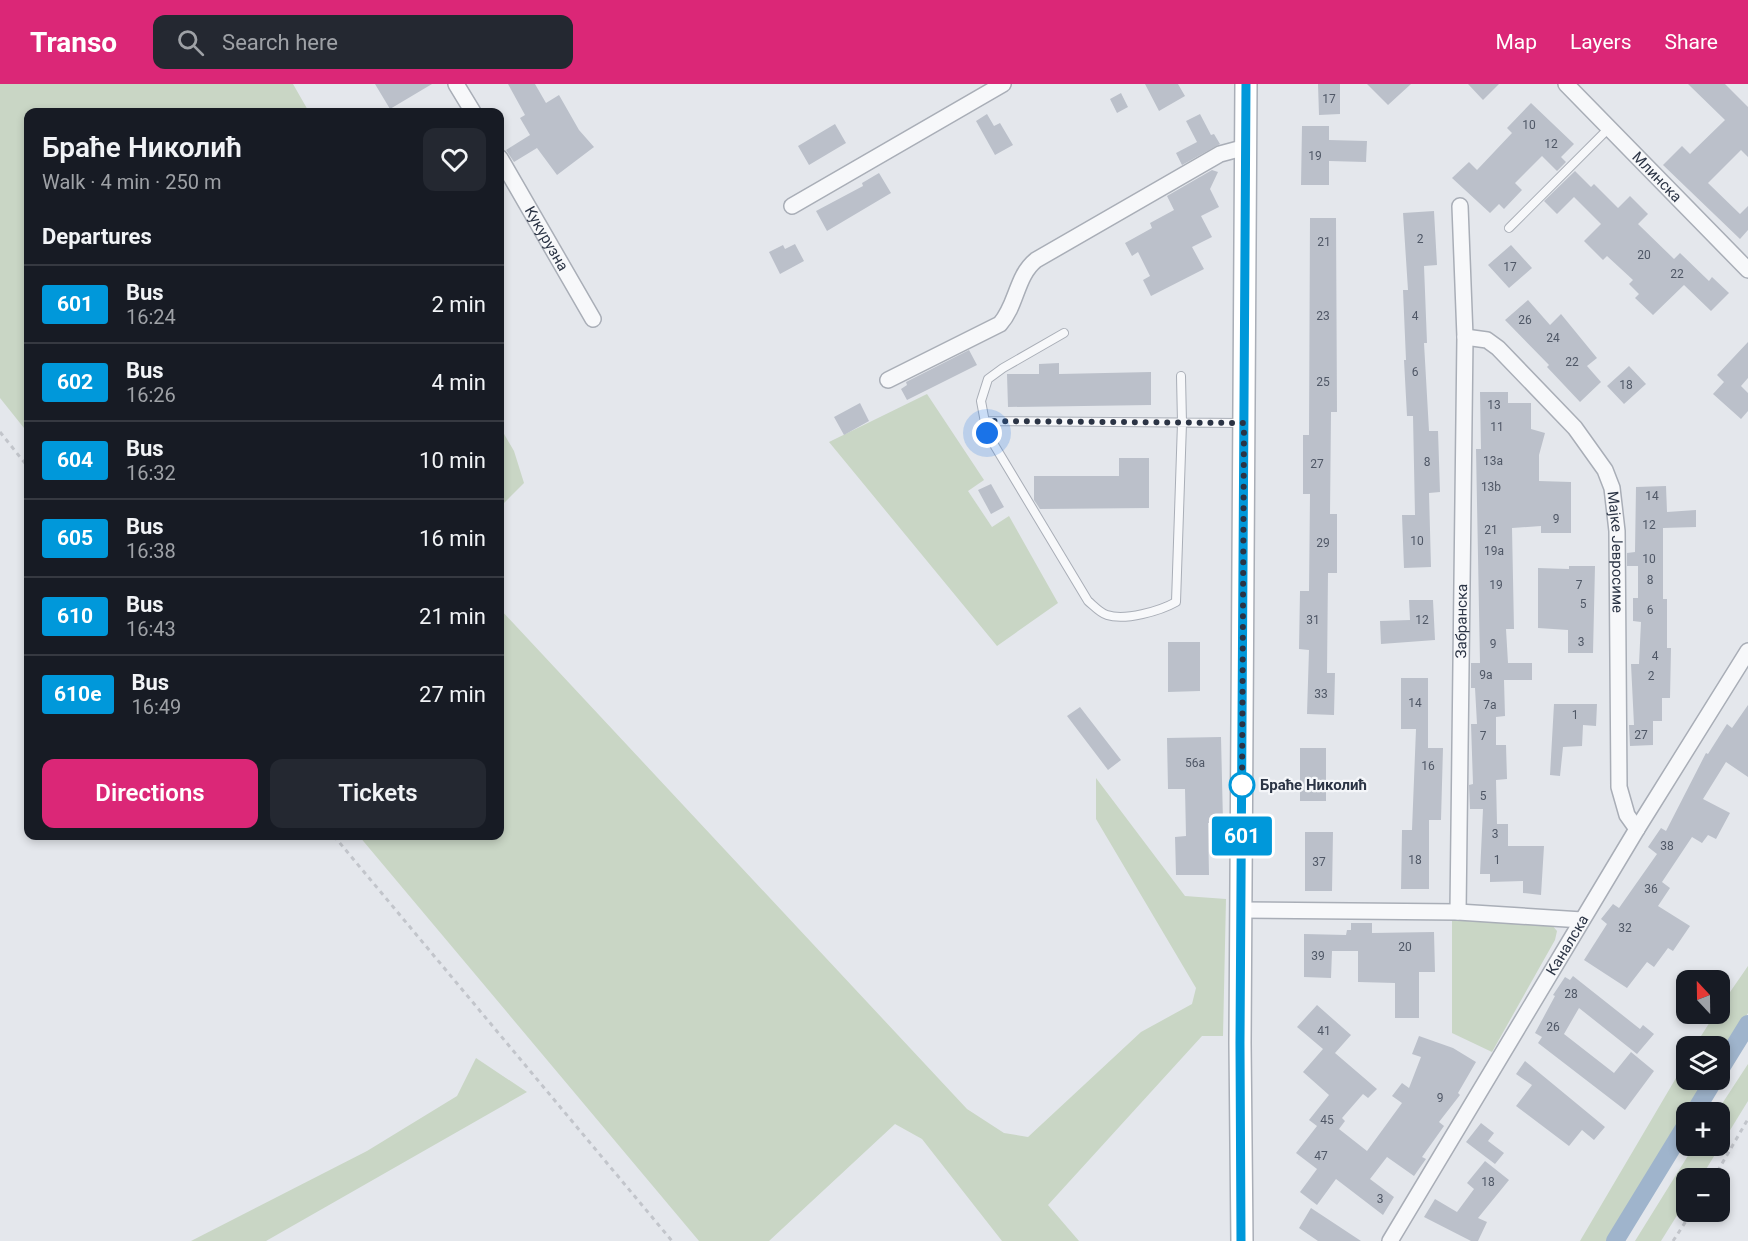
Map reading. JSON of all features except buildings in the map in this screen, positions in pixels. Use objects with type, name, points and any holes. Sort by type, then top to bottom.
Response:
[{"type":"main road","points":[[1242,1241],[1246,84]]},
{"type":"street","points":[[456,84],[471,108]]},
{"type":"street","points":[[792,206],[1003,84]]},
{"type":"street","name":"Млинска","points":[[1566,84],[1748,270]]},
{"type":"street","points":[[888,380],[1000,324],[1010,310],[1024,272],[1036,260],[1220,154],[1246,147]]},
{"type":"street","name":"Кукурузна","points":[[504,165],[593,319]]},
{"type":"street","name":"Забранска","points":[[1458,912],[1465,337],[1460,206]]},
{"type":"street","name":"Мајке Јевросиме","points":[[1465,337],[1487,340],[1498,348],[1581,435],[1605,470],[1612,488],[1617,531],[1619,787],[1627,815],[1637,829]]},
{"type":"street","name":"Каналска","points":[[1390,1241],[1637,829],[1748,651]]},
{"type":"street","points":[[1242,910],[1458,912],[1582,920]]},
{"type":"lane","points":[[1509,228],[1609,128]]},
{"type":"lane","points":[[1064,333],[988,379],[981,400],[987,433],[1088,601],[1107,615],[1134,615],[1163,609],[1176,602],[1182,423],[1181,376]]},
{"type":"lane","points":[[985,421],[1244,423]]},
{"type":"path","points":[[0,432],[24,462]]},
{"type":"path","points":[[337,840],[672,1241]]},
{"type":"path","points":[[1719,1168],[1748,1119]]},
{"type":"path","points":[[1673,1241],[1685,1222]]},
{"type":"green space","points":[[0,84],[293,84],[307,108],[24,108],[24,428],[0,398]]},
{"type":"green space","points":[[927,394],[984,480],[968,491],[992,527],[1009,516],[1058,603],[997,646],[829,442]]},
{"type":"green space","points":[[504,434],[514,451],[524,483],[504,503]]},
{"type":"green space","points":[[504,613],[967,1109],[1004,1133],[1028,1137],[1141,1032],[1192,1004],[1196,988],[1096,819],[1096,778],[1185,896],[1226,899],[1223,1036],[1202,1036],[1048,1205],[1079,1241],[1002,1241],[922,1139],[895,1124],[769,1241],[699,1241],[362,840],[504,840]]},
{"type":"green space","points":[[1452,918],[1551,924],[1557,931],[1555,940],[1492,1052],[1452,1033]]},
{"type":"green space","points":[[1748,966],[1748,1013],[1730,1043],[1730,1036],[1701,1036],[1709,1024],[1730,1024],[1730,992]]},
{"type":"green space","points":[[476,1058],[527,1092],[266,1241],[191,1241],[367,1151],[457,1096]]},
{"type":"green space","points":[[1748,1064],[1748,1101],[1730,1130],[1730,1102],[1723,1102]]},
{"type":"green space","points":[[1676,1078],[1676,1090],[1702,1090],[1695,1102],[1676,1102],[1676,1133],[1610,1241],[1580,1241]]},
{"type":"green space","points":[[1688,1156],[1714,1156],[1707,1168],[1680,1168]]},
{"type":"green space","points":[[1676,1175],[1676,1217],[1661,1241],[1635,1241]]},
{"type":"waterway","points":[[1730,1053],[1748,1024]]},
{"type":"waterway","points":[[1701,1102],[1708,1090]]},
{"type":"waterway","points":[[1615,1241],[1676,1141]]},
{"type":"bus line","name":"601","points":[[1241,1241],[1240,1043],[1246,84]]},
{"type":"place","name":"Браће Николић","points":[[1242,785]]},
{"type":"route","points":[[987,433],[985,421],[1244,423],[1242,785]]}]
